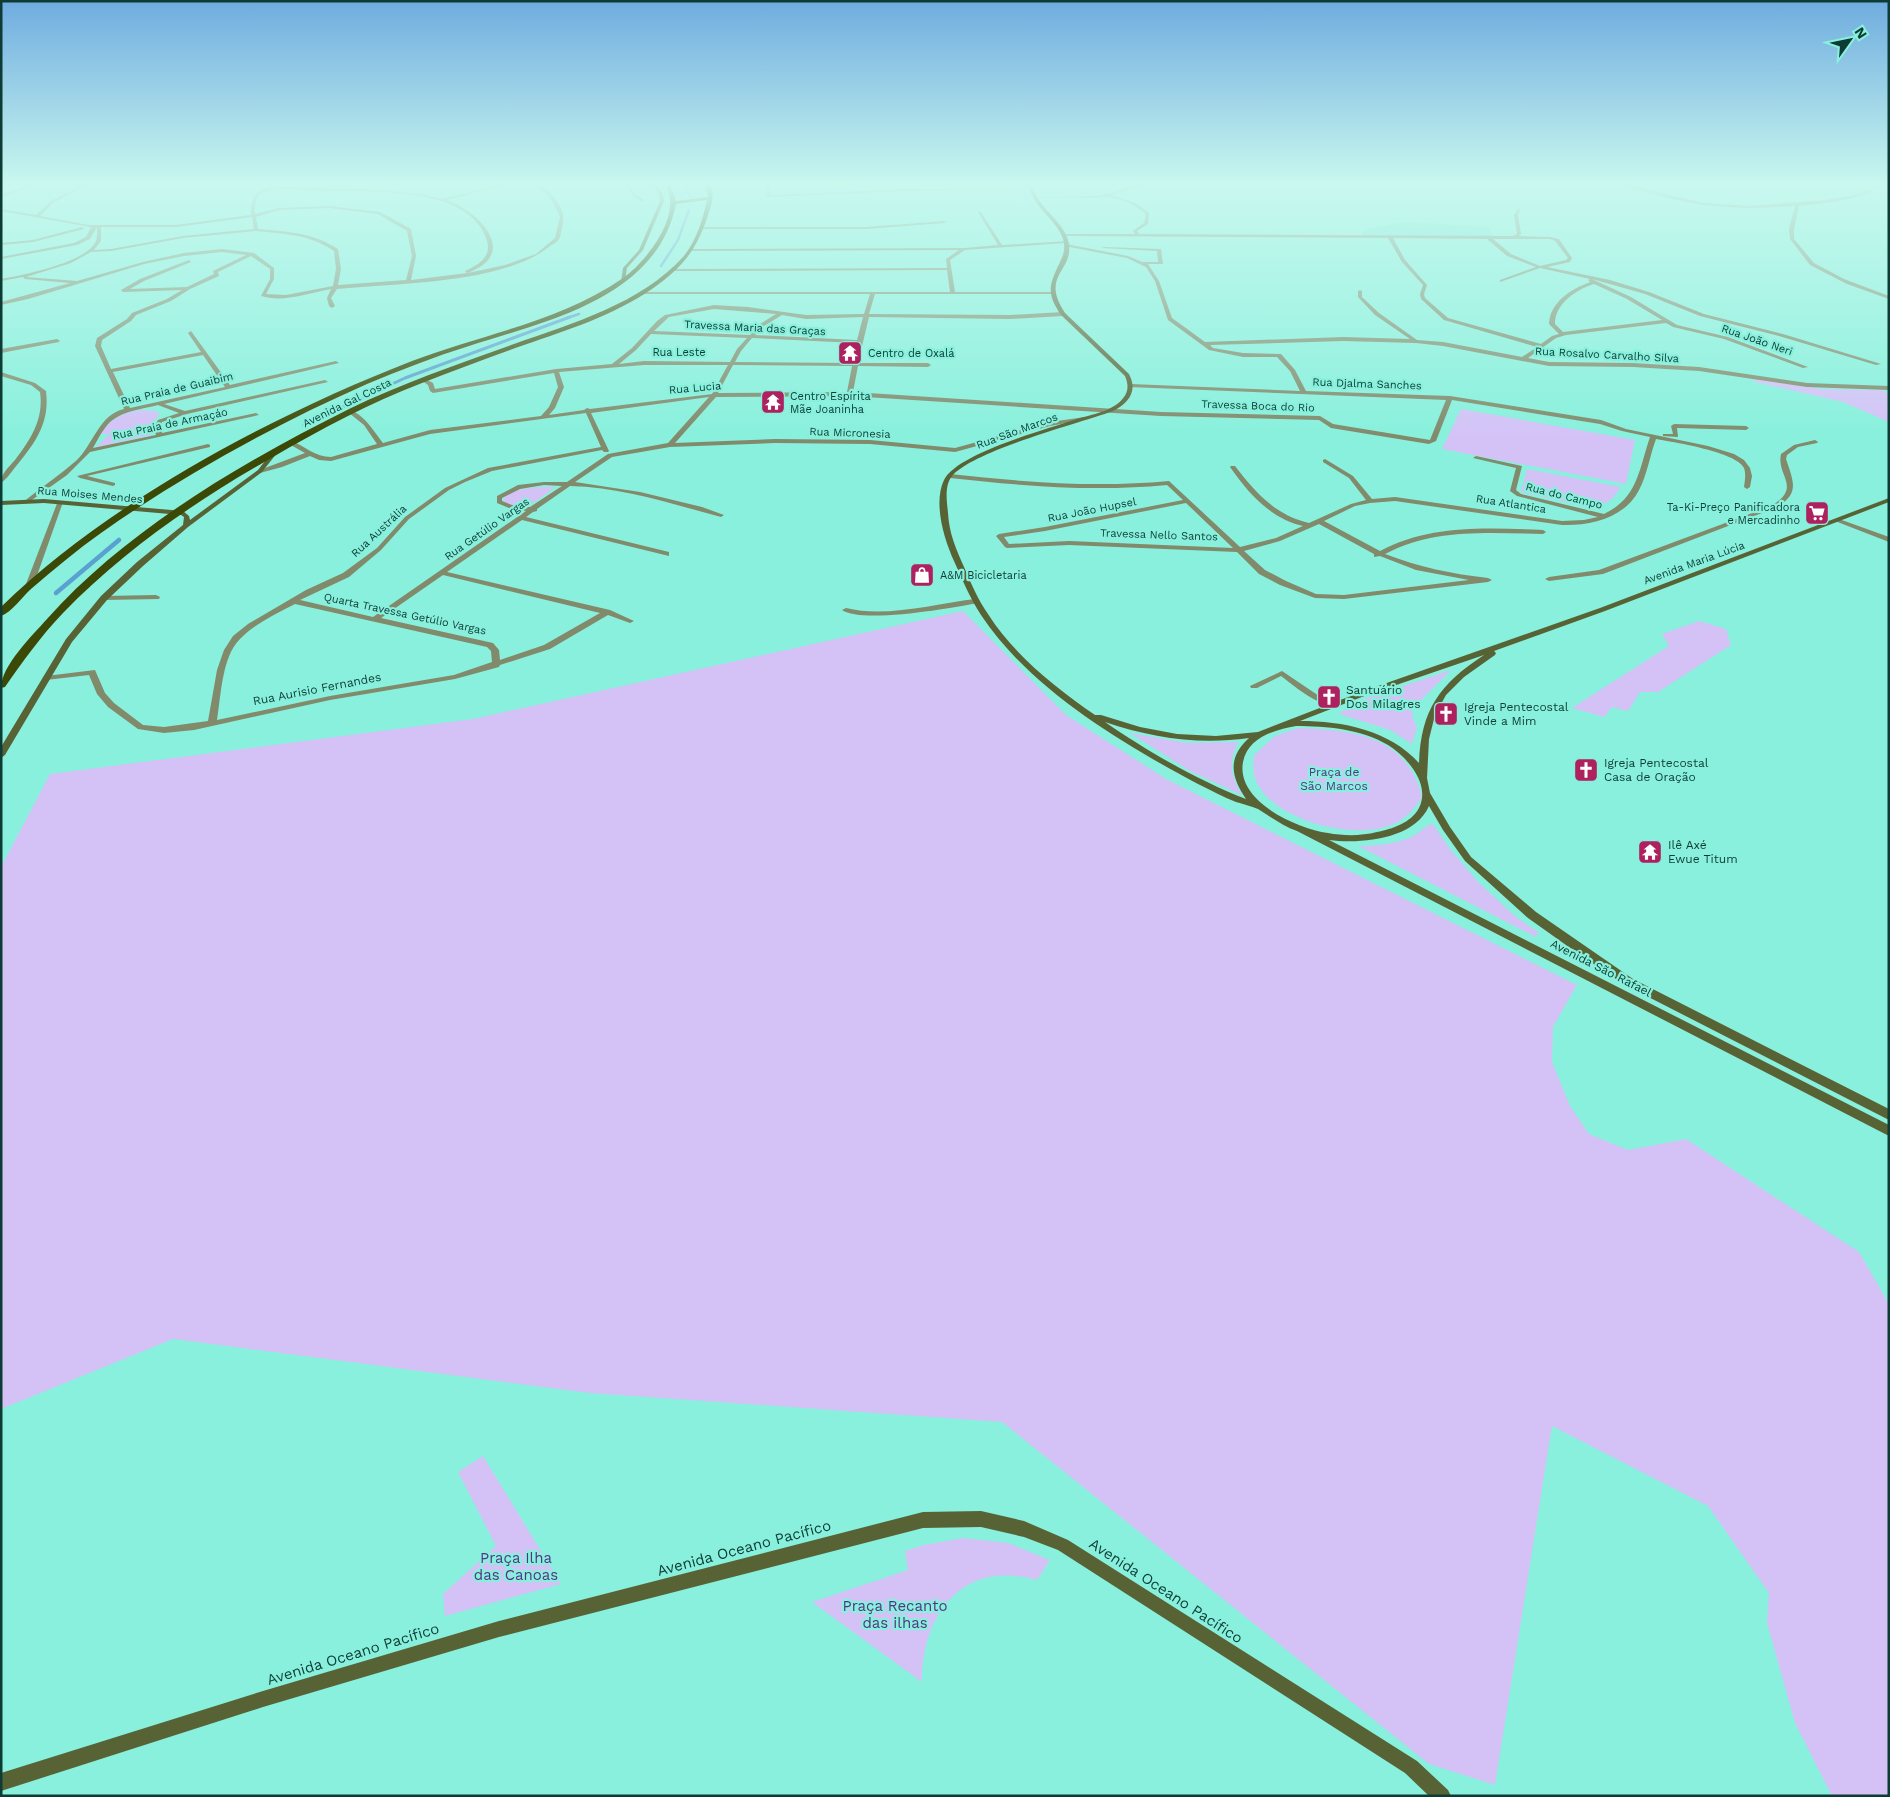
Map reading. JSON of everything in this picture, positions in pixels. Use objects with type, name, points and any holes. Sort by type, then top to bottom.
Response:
[{"type":"main road","points":[[623,281],[625,269]]},
{"type":"main road","name":"Avenida Gal Costa","points":[[1,613],[30,584],[65,555],[130,509],[250,439],[331,397],[426,358],[568,310],[594,299],[639,269]]},
{"type":"main road","points":[[1060,269],[1056,275],[1053,293],[1062,314],[1124,372],[1132,386]]},
{"type":"main road","name":"Avenida Gal Costa","points":[[1,685],[32,644],[64,609],[138,541],[177,513],[274,453],[351,412],[424,380],[602,312],[640,293],[673,270]]},
{"type":"main road","name":"Rua São Marcos","points":[[950,476],[971,460],[990,452],[1111,410],[1126,400],[1132,386]]},
{"type":"main road","points":[[1,755],[69,641],[104,598],[140,564],[186,526],[260,471],[274,453]]},
{"type":"main road","points":[[950,476],[944,488],[947,539],[975,601],[994,628],[1035,671],[1090,714],[1120,736],[1172,767],[1229,796],[1258,806],[1278,819],[1301,829],[1326,836],[1352,838],[1375,836],[1397,830],[1413,821],[1423,809],[1427,795],[1423,777],[1404,753],[1372,735],[1354,728],[1324,723],[1296,723],[1279,726],[1259,734],[1229,738],[1178,738],[1153,734],[1090,714]]},
{"type":"main road","name":"Rua Moises Mendes","points":[[1,503],[29,500],[177,513]]},
{"type":"main road","name":"Avenida Maria Lúcia","points":[[1279,726],[1339,701],[1506,645],[1889,500]]},
{"type":"main road","points":[[177,513],[186,515],[186,526]]},
{"type":"main road","name":"Avenida Maria Lúcia","points":[[1423,777],[1427,726],[1435,705],[1450,687],[1472,666],[1506,645]]},
{"type":"main road","points":[[1258,806],[1238,778],[1237,764],[1244,747],[1259,734]]},
{"type":"main road","name":"Avenida São Rafael","points":[[1427,795],[1446,828],[1468,859],[1532,915],[1577,947],[1629,982],[1889,1115]]},
{"type":"main road","name":"Avenida São Rafael","points":[[1301,829],[1889,1132]]},
{"type":"main road","name":"Avenida Oceano Pacífico","points":[[1,1782],[263,1699],[499,1629],[923,1520],[981,1519],[1024,1529],[1063,1545],[1411,1767],[1442,1796]]},
{"type":"street","points":[[1,280],[22,277],[44,269]]},
{"type":"street","points":[[1,304],[53,292],[119,269]]},
{"type":"street","points":[[170,269],[142,280],[123,291],[188,288]]},
{"type":"street","points":[[127,409],[97,343],[99,339],[129,320],[134,314],[169,300],[188,288],[217,275],[215,272],[221,269]]},
{"type":"street","points":[[272,269],[272,279],[263,295],[278,297],[336,287],[458,276],[494,269]]},
{"type":"street","points":[[332,306],[329,298],[336,287],[340,269]]},
{"type":"street","points":[[408,281],[411,269]]},
{"type":"street","points":[[458,276],[472,269]]},
{"type":"street","points":[[673,270],[950,269],[953,292]]},
{"type":"street","points":[[1150,269],[1157,281],[1170,319],[1213,350],[1226,353],[1279,355],[1295,375],[1304,392]]},
{"type":"street","points":[[1413,269],[1422,277],[1426,285],[1422,294],[1423,299],[1446,319],[1541,346]]},
{"type":"street","points":[[1502,281],[1535,269]]},
{"type":"street","points":[[1549,269],[1631,288],[1702,316],[1781,334],[1878,364]]},
{"type":"street","points":[[1826,269],[1840,279],[1889,298]]},
{"type":"street","name":"Rua João Neri","points":[[1585,276],[1629,298],[1681,329],[1726,338],[1805,367]]},
{"type":"street","points":[[22,277],[78,283]]},
{"type":"street","points":[[1562,334],[1552,324],[1552,314],[1566,298],[1594,282]]},
{"type":"street","points":[[1360,291],[1360,298],[1368,308],[1416,341]]},
{"type":"street","points":[[850,394],[859,342],[873,292]]},
{"type":"street","points":[[640,293],[1053,293]]},
{"type":"street","points":[[722,306],[734,294]]},
{"type":"street","points":[[614,365],[659,322],[673,314],[722,306],[806,317],[954,315],[1010,317],[1062,314]]},
{"type":"street","points":[[670,445],[714,394],[739,350],[762,325],[782,313]]},
{"type":"street","points":[[1522,360],[1562,334],[1666,321]]},
{"type":"street","name":"Travessa Maria das Graças","points":[[650,332],[859,342]]},
{"type":"street","points":[[191,333],[228,387]]},
{"type":"street","name":"Rua Rosalvo Carvalho Silva","points":[[1204,344],[1343,339],[1416,341],[1443,344],[1549,364],[1633,365],[1699,369],[1807,385],[1889,388]]},
{"type":"street","points":[[1,351],[57,341]]},
{"type":"street","points":[[110,371],[203,353]]},
{"type":"street","name":"Rua Praia de Guaibim","points":[[29,500],[64,473],[88,451],[106,421],[127,409],[336,363]]},
{"type":"street","name":"Rua Leste","points":[[424,380],[431,384],[434,391],[556,371],[614,365],[732,363],[928,364]]},
{"type":"street","points":[[544,416],[552,408],[561,387],[556,371]]},
{"type":"street","points":[[1,374],[33,384],[43,391],[46,404],[44,418],[34,438],[1,481]]},
{"type":"street","points":[[159,435],[157,427],[160,421],[185,413],[325,382]]},
{"type":"street","name":"Rua Djalma Sanches","points":[[1132,386],[1450,398],[1676,436],[1674,426],[1746,428]]},
{"type":"street","name":"Rua Lucia","points":[[291,443],[302,447],[317,459],[331,459],[430,432],[714,394],[850,394],[1111,410]]},
{"type":"street","name":"Travessa Boca do Rio","points":[[1111,410],[1321,418],[1331,426],[1431,441],[1450,398]]},
{"type":"street","points":[[156,403],[185,413]]},
{"type":"street","points":[[587,410],[603,448],[610,455]]},
{"type":"street","points":[[351,412],[366,424],[381,445]]},
{"type":"street","name":"Rua Praia de Armaçáo","points":[[88,451],[256,415]]},
{"type":"street","name":"Rua Micronesia","points":[[610,455],[670,445],[725,442],[870,442],[955,450],[1050,424],[1086,419]]},
{"type":"street","name":"Rua Djalma Sanches","points":[[1601,422],[1653,436],[1723,451],[1740,459],[1749,469],[1747,487]]},
{"type":"street","name":"Rua Atlantica","points":[[1319,521],[1353,505],[1370,501],[1416,501],[1571,524],[1605,517],[1625,506],[1636,490],[1653,436]]},
{"type":"street","points":[[1549,579],[1600,572],[1773,507],[1785,500],[1791,484],[1783,459],[1784,454],[1796,446],[1815,442]]},
{"type":"street","points":[[80,476],[208,446]]},
{"type":"street","name":"Rua Austrália","points":[[212,722],[221,670],[228,650],[236,638],[251,626],[293,601],[346,575],[379,549],[407,518],[447,489],[490,469],[603,448]]},
{"type":"street","points":[[260,471],[280,466],[309,454]]},
{"type":"street","name":"Rua Getúlio Vargas","points":[[375,619],[535,510],[570,482],[610,455]]},
{"type":"street","name":"Rua do Campo","points":[[1476,458],[1521,468],[1513,491],[1519,495],[1605,517]]},
{"type":"street","points":[[1325,461],[1351,477],[1370,501]]},
{"type":"street","points":[[1233,467],[1243,481],[1271,510],[1287,520],[1311,525]]},
{"type":"street","points":[[64,473],[113,484]]},
{"type":"street","points":[[950,476],[1074,488],[1123,488],[1168,483],[1262,572],[1303,592],[1327,597],[1405,591],[1488,580],[1435,573],[1408,567],[1377,554],[1319,521]]},
{"type":"street","points":[[535,510],[504,505],[499,502],[499,497],[508,491],[519,488],[570,482],[656,498],[721,515]]},
{"type":"street","name":"Rua João Hupsel","points":[[999,536],[1188,501]]},
{"type":"street","points":[[30,584],[60,502]]},
{"type":"street","points":[[523,518],[666,554]]},
{"type":"street","points":[[1837,520],[1889,540]]},
{"type":"street","name":"Travessa Nello Santos","points":[[999,536],[1007,546],[1069,543],[1237,550],[1278,540],[1319,521]]},
{"type":"street","points":[[1377,554],[1404,540],[1448,532],[1543,532]]},
{"type":"street","points":[[443,573],[607,612],[630,621]]},
{"type":"street","points":[[104,598],[156,597]]},
{"type":"street","name":"Quarta Travessa Getúlio Vargas","points":[[293,601],[490,644],[495,650],[496,665]]},
{"type":"street","points":[[846,610],[852,614],[865,614],[975,601]]},
{"type":"street","name":"Rua Aurisio Fernandes","points":[[46,678],[92,672],[100,694],[111,705],[142,727],[164,730],[330,698],[455,677],[547,647],[607,612]]},
{"type":"street","points":[[1254,686],[1282,673],[1320,700],[1339,701]]},
{"type":"green space","points":[[1752,378],[1822,389],[1883,390],[1889,394],[1889,422],[1843,402],[1755,382]]},
{"type":"green space","points":[[1461,409],[1635,440],[1626,484],[1442,449]]},
{"type":"green space","points":[[141,410],[157,411],[159,415],[151,425],[152,435],[96,447],[110,434],[100,434],[108,424],[122,415]]},
{"type":"green space","points":[[1527,469],[1621,487],[1612,499],[1596,509],[1521,492]]},
{"type":"green space","points":[[555,487],[537,500],[523,506],[516,507],[503,500],[512,492],[518,490]]},
{"type":"green space","points":[[963,611],[1066,715],[1166,779],[1577,985],[1553,1027],[1552,1062],[1570,1106],[1589,1134],[1628,1150],[1686,1139],[1859,1252],[1889,1304],[1889,1796],[1832,1796],[1795,1723],[1767,1623],[1769,1593],[1708,1506],[1552,1426],[1495,1785],[1429,1764],[1002,1422],[590,1393],[173,1339],[1,1409],[1,867],[50,774],[473,719]]},
{"type":"green space","points":[[1699,621],[1726,629],[1731,645],[1658,692],[1640,692],[1628,711],[1612,707],[1604,717],[1572,708],[1669,646],[1662,634]]},
{"type":"green space","points":[[1451,670],[1412,709],[1413,719],[1417,727],[1412,744],[1390,730],[1339,714],[1356,702]]},
{"type":"green space","name":"Praça de São Marcos","points":[[1298,728],[1357,734],[1375,740],[1390,748],[1404,760],[1415,776],[1422,797],[1401,820],[1385,827],[1365,830],[1342,829],[1320,825],[1298,817],[1279,807],[1264,793],[1255,778],[1254,755],[1275,736]]},
{"type":"green space","points":[[1130,733],[1187,743],[1238,742],[1233,756],[1232,769],[1235,782],[1242,795],[1190,771]]},
{"type":"green space","points":[[1433,824],[1450,849],[1478,882],[1516,917],[1538,932],[1536,937],[1358,846],[1400,841],[1413,836]]},
{"type":"green space","name":"Praça Ilha das Canoas","points":[[483,1456],[561,1584],[445,1616],[443,1594],[496,1546],[458,1472]]},
{"type":"green space","name":"Praça Recanto das ilhas","points":[[963,1538],[1008,1543],[1050,1560],[1037,1580],[1011,1576],[988,1577],[968,1585],[952,1597],[939,1614],[930,1634],[924,1657],[922,1682],[812,1602],[908,1570],[905,1551],[924,1545]]},
{"type":"waterway","points":[[570,317],[579,314]]},
{"type":"waterway","points":[[304,425],[405,378],[570,317]]},
{"type":"waterway","points":[[56,593],[119,540]]},
{"type":"place","name":"Centro de Oxalá","points":[[850,353]]},
{"type":"place","name":"Centro Espírita Mãe Joaninha","points":[[773,402]]},
{"type":"place","name":"Ta-Ki-Preço Panificadora e Mercadinho","points":[[1817,513]]},
{"type":"place","name":"A&M Bicicletaria","points":[[922,575]]},
{"type":"place","name":"Santuário Dos Milagres","points":[[1329,697]]},
{"type":"place","name":"Igreja Pentecostal Vinde a Mim","points":[[1446,714]]},
{"type":"place","name":"Igreja Pentecostal Casa de Oração","points":[[1586,770]]},
{"type":"place","name":"Ilê Axé Ewue Titum","points":[[1650,852]]}]
